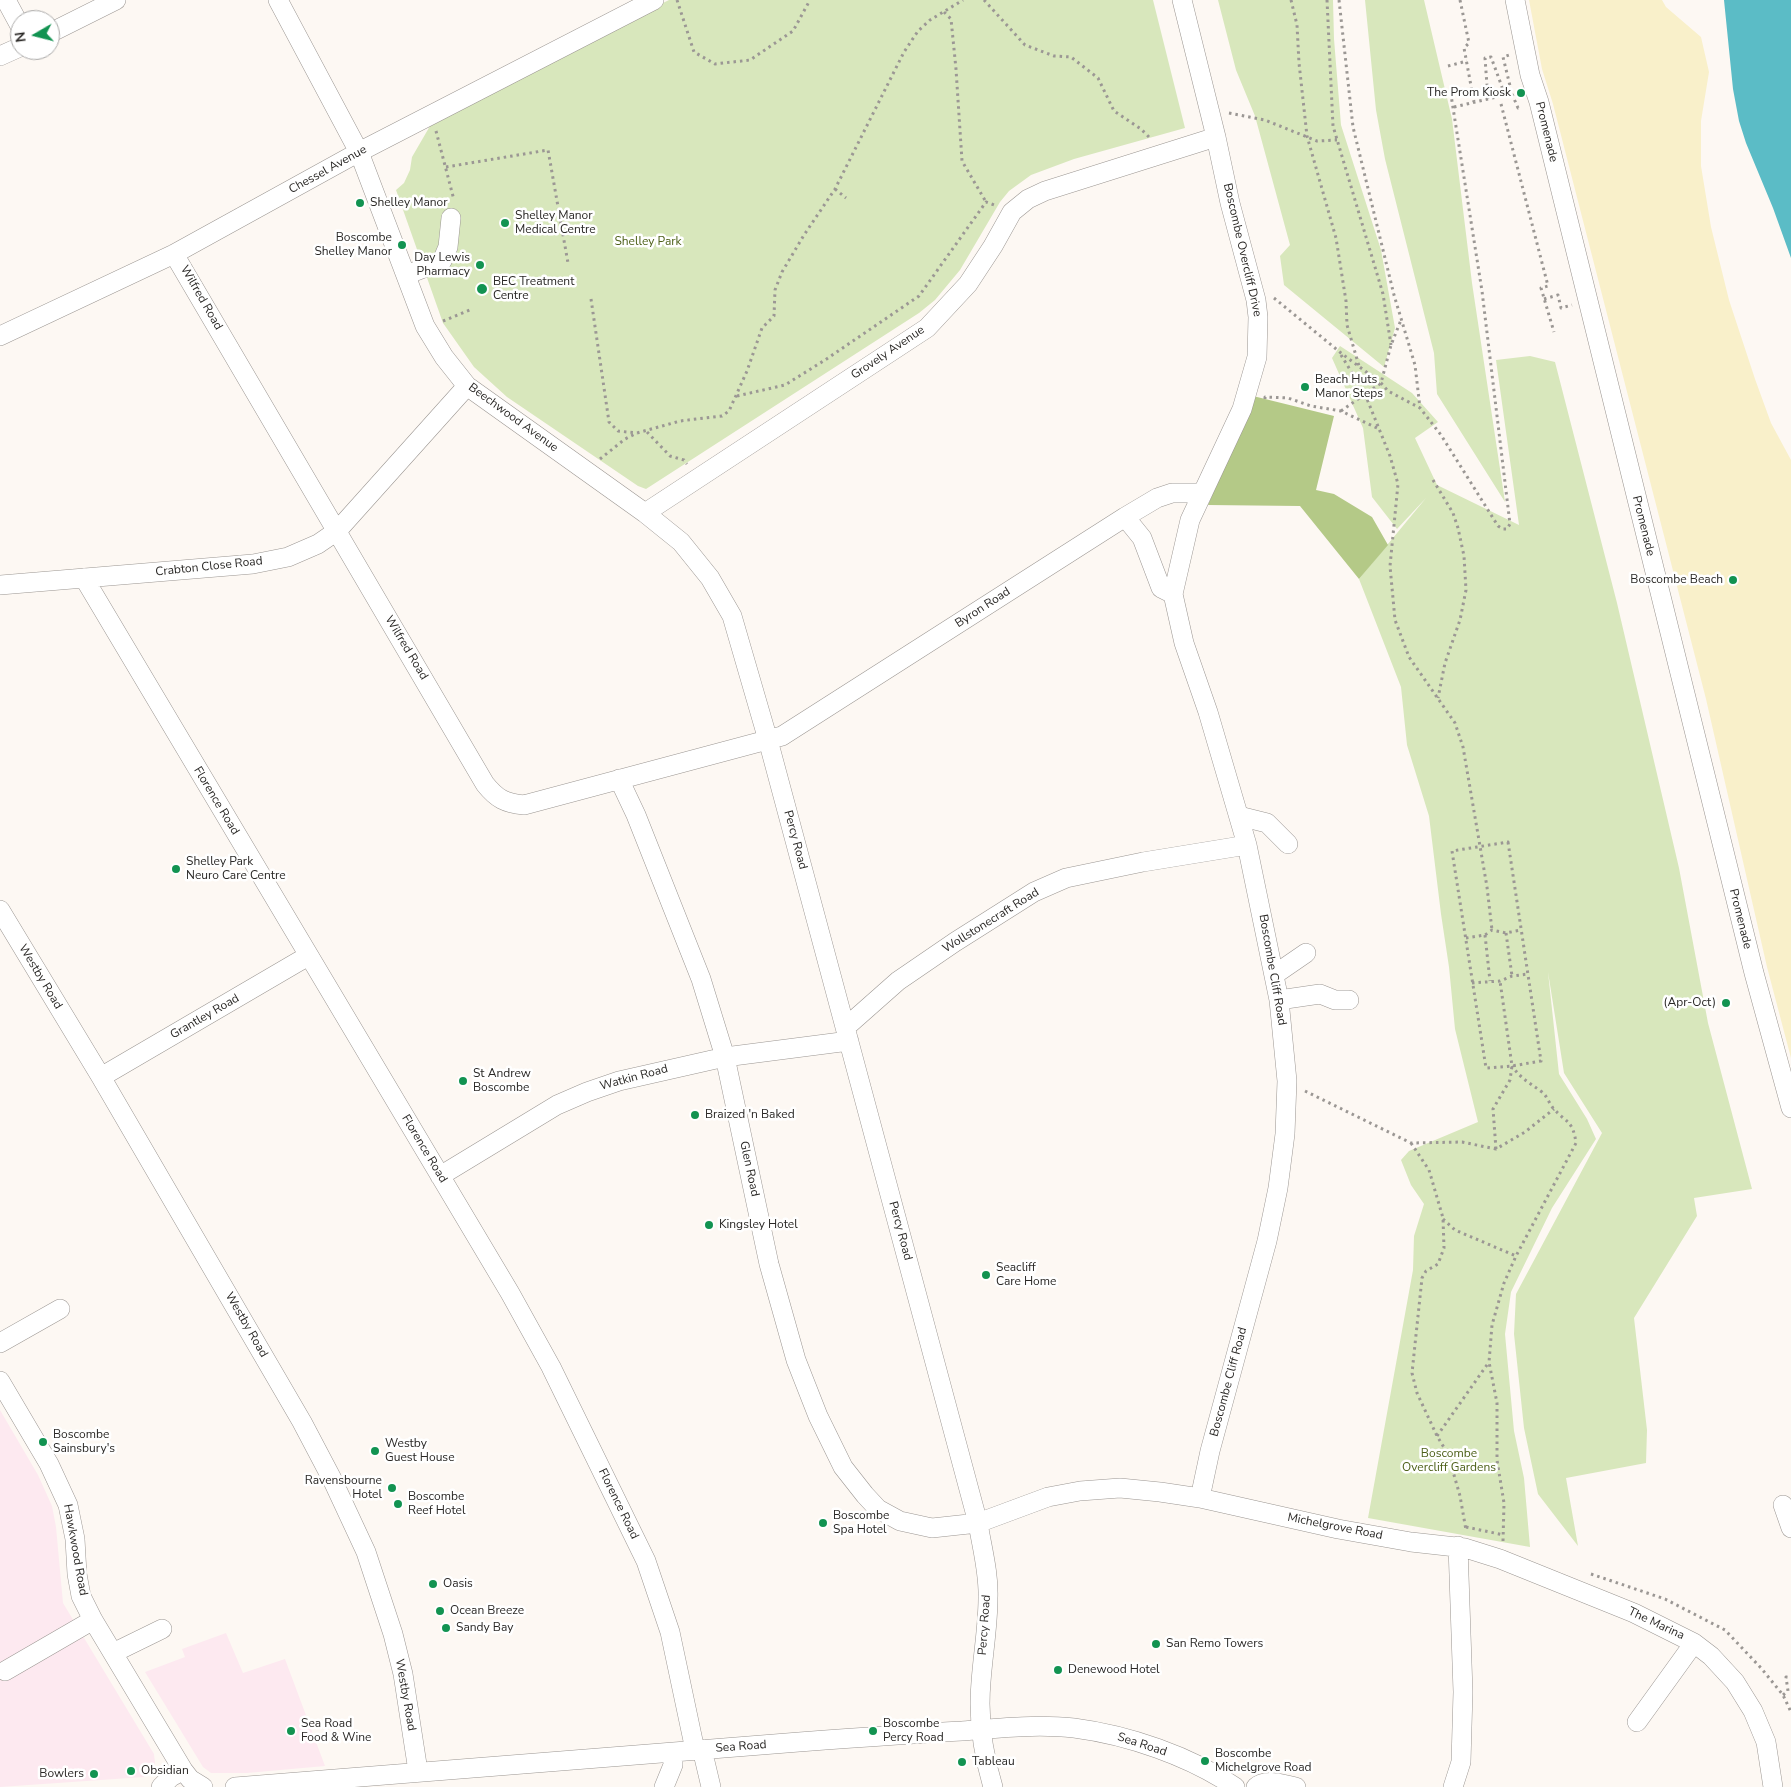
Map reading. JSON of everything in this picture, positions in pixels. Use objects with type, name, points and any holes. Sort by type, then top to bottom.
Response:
[{"type":"street","points":[[60,28],[116,0]]},
{"type":"street","name":"Beechwood Avenue","points":[[278,0],[359,152],[427,328],[444,357],[467,386],[646,513],[681,542],[710,578],[732,616],[768,740]]},
{"type":"street","name":"Chessel Avenue","points":[[0,336],[174,254],[359,152],[654,0]]},
{"type":"street","name":"Boscombe Overcliff Drive","points":[[1182,0],[1216,137],[1230,204],[1256,300],[1258,317],[1257,357],[1242,409],[1202,494]]},
{"type":"street","name":"Promenade","points":[[1515,0],[1530,75],[1539,102],[1754,973],[1791,1108]]},
{"type":"street","name":"Grovely Avenue","points":[[646,513],[927,328],[968,284],[993,246],[1012,212],[1028,199],[1045,191],[1216,137]]},
{"type":"street","points":[[406,275],[442,261],[448,247],[453,211]]},
{"type":"street","name":"Wilfred Road","points":[[174,254],[493,795],[508,803],[524,805],[768,740]]},
{"type":"street","name":"Crabton Close Road","points":[[0,585],[253,564],[296,554],[318,544],[337,531],[467,386]]},
{"type":"street","name":"Byron Road","points":[[768,740],[782,736],[1158,498],[1172,493],[1202,494]]},
{"type":"street","name":"Boscombe Cliff Road","points":[[1200,1498],[1210,1451],[1267,1241],[1278,1188],[1285,1134],[1287,1081],[1279,1000],[1247,845],[1208,712],[1184,643],[1173,594],[1190,520],[1202,494]]},
{"type":"street","points":[[1124,518],[1142,538],[1161,588],[1173,594]]},
{"type":"street","name":"Florence Road","points":[[84,578],[510,1293],[551,1367],[646,1561],[670,1632],[698,1750],[711,1787]]},
{"type":"street","name":"Percy Road","points":[[768,740],[978,1523],[986,1568],[988,1596],[987,1624],[980,1684],[982,1729],[986,1765],[993,1787]]},
{"type":"street","name":"Glen Road","points":[[619,779],[640,823],[698,970],[725,1057],[769,1264],[796,1360],[818,1416],[843,1467],[864,1495],[878,1509],[900,1521],[932,1528],[978,1523]]},
{"type":"street","points":[[1239,816],[1267,823],[1288,844]]},
{"type":"street","name":"Wollstonecraft Road","points":[[848,1034],[898,981],[955,942],[1042,888],[1066,878],[1143,862],[1247,845]]},
{"type":"street","name":"Westby Road","points":[[0,910],[101,1078],[302,1422],[332,1479],[366,1552],[393,1634],[403,1674],[418,1771]]},
{"type":"street","points":[[1274,975],[1306,953]]},
{"type":"street","name":"Grantley Road","points":[[101,1078],[308,956]]},
{"type":"street","points":[[1279,1000],[1320,994],[1335,1000],[1349,1000]]},
{"type":"street","name":"Watkin Road","points":[[440,1176],[557,1105],[587,1092],[644,1074],[848,1034]]},
{"type":"street","points":[[0,1343],[60,1308]]},
{"type":"street","name":"Hawkwood Road","points":[[0,1381],[49,1464],[68,1505],[75,1540],[77,1574],[81,1596],[93,1620],[183,1770]]},
{"type":"street","name":"Michelgrove Road","points":[[978,1523],[1048,1497],[1080,1491],[1120,1488],[1200,1498],[1338,1529],[1411,1542],[1462,1547]]},
{"type":"street","points":[[1783,1505],[1791,1528]]},
{"type":"street","points":[[1453,1787],[1461,1762],[1463,1692],[1462,1547]]},
{"type":"street","name":"The Marina","points":[[1462,1547],[1500,1559],[1634,1613],[1694,1643],[1711,1656],[1735,1682],[1753,1710],[1766,1742],[1773,1787]]},
{"type":"street","points":[[5,1671],[93,1620]]},
{"type":"street","points":[[113,1653],[162,1629]]},
{"type":"street","points":[[1637,1722],[1694,1643]]},
{"type":"street","name":"Sea Road","points":[[235,1787],[330,1783],[418,1771],[982,1729],[1047,1726],[1074,1728],[1138,1742],[1189,1762],[1219,1776],[1235,1787]]},
{"type":"street","points":[[664,1787],[673,1765],[673,1752]]},
{"type":"street","points":[[161,1787],[171,1777],[183,1770],[190,1780],[203,1787]]},
{"type":"street","points":[[1256,1787],[1259,1784],[1272,1782],[1296,1787]]},
{"type":"path","points":[[677,0],[694,52],[715,64],[750,60],[793,31],[810,0]]},
{"type":"path","points":[[591,299],[609,422],[618,431],[647,432],[680,421],[722,416],[729,411],[737,396],[762,328],[774,316],[775,290],[782,272],[835,189],[904,52],[918,32],[930,20],[963,0]]},
{"type":"path","points":[[984,0],[1025,45],[1054,56],[1071,56],[1098,78],[1114,111],[1141,129],[1166,152]]},
{"type":"path","points":[[1291,0],[1297,25],[1307,136],[1336,238],[1346,301],[1347,325],[1359,367]]},
{"type":"path","points":[[1327,0],[1333,126],[1383,294],[1391,346]]},
{"type":"path","points":[[1339,0],[1353,127],[1401,319],[1415,366],[1420,408]]},
{"type":"path","points":[[1460,0],[1469,43],[1464,48],[1474,102]]},
{"type":"path","points":[[944,12],[951,19],[962,161],[986,202],[1012,212]]},
{"type":"path","points":[[1515,53],[1503,56],[1512,94],[1518,108]]},
{"type":"path","points":[[1488,99],[1485,58],[1491,57],[1505,95]]},
{"type":"path","points":[[1448,66],[1467,62]]},
{"type":"path","points":[[1454,107],[1512,94]]},
{"type":"path","points":[[1256,300],[1275,298],[1341,353],[1381,383],[1388,391],[1420,408],[1441,435],[1498,526],[1507,529],[1510,524],[1482,291],[1451,95]]},
{"type":"path","points":[[1501,104],[1548,286],[1541,288],[1554,332]]},
{"type":"path","points":[[1209,108],[1265,120],[1317,141],[1337,140]]},
{"type":"path","points":[[432,115],[446,168],[453,211]]},
{"type":"path","points":[[446,168],[548,150],[568,262]]},
{"type":"path","points":[[835,189],[846,198]]},
{"type":"path","points":[[737,396],[785,385],[919,296],[986,202]]},
{"type":"path","points":[[1544,298],[1558,295],[1561,308]]},
{"type":"path","points":[[427,328],[472,309]]},
{"type":"path","points":[[1341,411],[1381,383],[1401,319]]},
{"type":"path","points":[[1341,353],[1364,394],[1390,456],[1398,484],[1390,566],[1395,620],[1409,657],[1454,723],[1463,747],[1481,846],[1492,930]]},
{"type":"path","points":[[1242,409],[1260,413],[1266,397],[1288,398],[1311,406],[1341,411],[1379,429]]},
{"type":"path","points":[[647,432],[670,456],[684,460],[699,477]]},
{"type":"path","points":[[588,472],[599,460],[637,433]]},
{"type":"path","points":[[1433,480],[1453,513],[1460,534],[1464,556],[1466,590],[1460,620],[1444,663],[1438,698]]},
{"type":"path","points":[[1508,842],[1541,1061],[1486,1068],[1452,851],[1481,846],[1508,842]]},
{"type":"path","points":[[1466,938],[1485,935],[1492,930],[1506,933],[1521,930]]},
{"type":"path","points":[[1506,933],[1512,976]]},
{"type":"path","points":[[1485,935],[1490,981]]},
{"type":"path","points":[[1472,984],[1500,981],[1512,976],[1528,974]]},
{"type":"path","points":[[1496,1149],[1493,1109],[1510,1080],[1512,1066],[1500,981]]},
{"type":"path","points":[[1500,1559],[1504,1535],[1504,1503],[1497,1460],[1497,1403],[1489,1362],[1492,1325],[1504,1283],[1529,1227],[1576,1143],[1575,1133],[1570,1122],[1554,1109],[1544,1093],[1519,1077],[1512,1066]]},
{"type":"path","points":[[1287,1081],[1411,1143],[1462,1142],[1496,1149],[1526,1132],[1554,1109]]},
{"type":"path","points":[[1411,1143],[1429,1170],[1443,1218],[1444,1248],[1438,1264],[1426,1271],[1422,1278],[1412,1373],[1417,1394],[1437,1436],[1448,1454],[1466,1527],[1462,1547]]},
{"type":"path","points":[[1443,1218],[1455,1230],[1516,1256]]},
{"type":"path","points":[[1437,1436],[1489,1362]]},
{"type":"path","points":[[1466,1527],[1504,1535]]},
{"type":"path","points":[[1783,1695],[1788,1691],[1786,1677],[1791,1676]]},
{"type":"shaded area","points":[[0,1410],[38,1475],[52,1506],[56,1527],[63,1603],[154,1754],[154,1769],[144,1777],[0,1787]]},
{"type":"shaded area","points":[[226,1633],[243,1673],[285,1659],[325,1766],[247,1773],[211,1773],[203,1767],[145,1672],[185,1657],[182,1649]]},
{"type":"green space","name":"Shelley Park","points":[[669,0],[1153,0],[1185,128],[1074,159],[1031,175],[1009,191],[1000,202],[960,270],[935,300],[919,313],[646,489],[638,486],[507,397],[474,367],[443,323],[396,190],[404,183],[410,170],[412,157],[430,126],[537,66]]},
{"type":"green space","points":[[1218,0],[1333,0],[1341,125],[1381,250],[1395,328],[1384,367],[1284,285],[1280,256],[1290,245],[1255,116],[1236,70]]},
{"type":"green space","points":[[1365,0],[1424,0],[1452,119],[1472,283],[1505,502],[1437,394],[1434,353],[1385,159],[1376,110]]},
{"type":"green space","name":"Boscombe Overcliff Gardens","points":[[1340,346],[1412,393],[1438,422],[1415,438],[1437,485],[1519,525],[1496,360],[1530,356],[1555,362],[1617,603],[1679,868],[1708,1023],[1752,1189],[1694,1198],[1697,1216],[1634,1318],[1647,1430],[1646,1463],[1566,1478],[1578,1546],[1538,1494],[1524,1428],[1514,1334],[1516,1294],[1602,1133],[1564,1073],[1548,972],[1559,1074],[1587,1119],[1596,1139],[1552,1208],[1511,1292],[1505,1334],[1514,1431],[1524,1478],[1530,1547],[1368,1518],[1413,1270],[1414,1236],[1424,1204],[1411,1185],[1401,1160],[1409,1151],[1478,1122],[1455,1029],[1449,967],[1429,816],[1407,745],[1401,687],[1359,579],[1426,498],[1397,529],[1372,497],[1363,428],[1332,358]]},
{"type":"green space","points":[[1253,396],[1334,416],[1316,490],[1334,494],[1372,517],[1388,545],[1359,579],[1300,506],[1208,505]]},
{"type":"sand","name":"Boscombe Beach","points":[[1529,0],[1662,0],[1666,7],[1701,37],[1709,72],[1701,121],[1701,166],[1711,227],[1729,300],[1755,379],[1771,423],[1791,460],[1791,1058],[1767,967],[1706,699],[1553,104],[1542,69]]},
{"type":"water","points":[[1724,0],[1791,0],[1791,258],[1739,121],[1733,89]]},
{"type":"place","name":"The Prom Kiosk","points":[[1521,93]]},
{"type":"place","name":"Shelley Manor","points":[[360,203]]},
{"type":"place","name":"Shelley Manor Medical Centre","points":[[505,223]]},
{"type":"place","name":"Boscombe Shelley Manor","points":[[402,245]]},
{"type":"place","name":"Day Lewis Pharmacy","points":[[480,265]]},
{"type":"place","name":"BEC Treatment Centre","points":[[482,289]]},
{"type":"place","name":"Beach Huts Manor Steps","points":[[1305,387]]},
{"type":"place","name":"Boscombe Beach","points":[[1733,580]]},
{"type":"place","name":"Shelley Park Neuro Care Centre","points":[[176,869]]},
{"type":"place","name":"(Apr-Oct)","points":[[1726,1003]]},
{"type":"place","name":"St Andrew Boscombe","points":[[463,1081]]},
{"type":"place","name":"Braized 'n Baked","points":[[695,1115]]},
{"type":"place","name":"Kingsley Hotel","points":[[709,1225]]},
{"type":"place","name":"Seacliff Care Home","points":[[986,1275]]},
{"type":"place","name":"Boscombe Sainsbury's","points":[[43,1442]]},
{"type":"place","name":"Westby Guest House","points":[[375,1451]]},
{"type":"place","name":"Ravensbourne Hotel","points":[[392,1488]]},
{"type":"place","name":"Boscombe Reef Hotel","points":[[398,1504]]},
{"type":"place","name":"Boscombe Spa Hotel","points":[[823,1523]]},
{"type":"place","name":"Oasis","points":[[433,1584]]},
{"type":"place","name":"Ocean Breeze","points":[[440,1611]]},
{"type":"place","name":"Sandy Bay","points":[[446,1628]]},
{"type":"place","name":"San Remo Towers","points":[[1156,1644]]},
{"type":"place","name":"Denewood Hotel","points":[[1058,1670]]},
{"type":"place","name":"Sea Road Food & Wine","points":[[291,1731]]},
{"type":"place","name":"Boscombe Percy Road","points":[[873,1731]]},
{"type":"place","name":"Boscombe Michelgrove Road","points":[[1205,1761]]},
{"type":"place","name":"Tableau","points":[[962,1762]]},
{"type":"place","name":"Obsidian","points":[[131,1771]]},
{"type":"place","name":"Bowlers","points":[[94,1774]]}]
